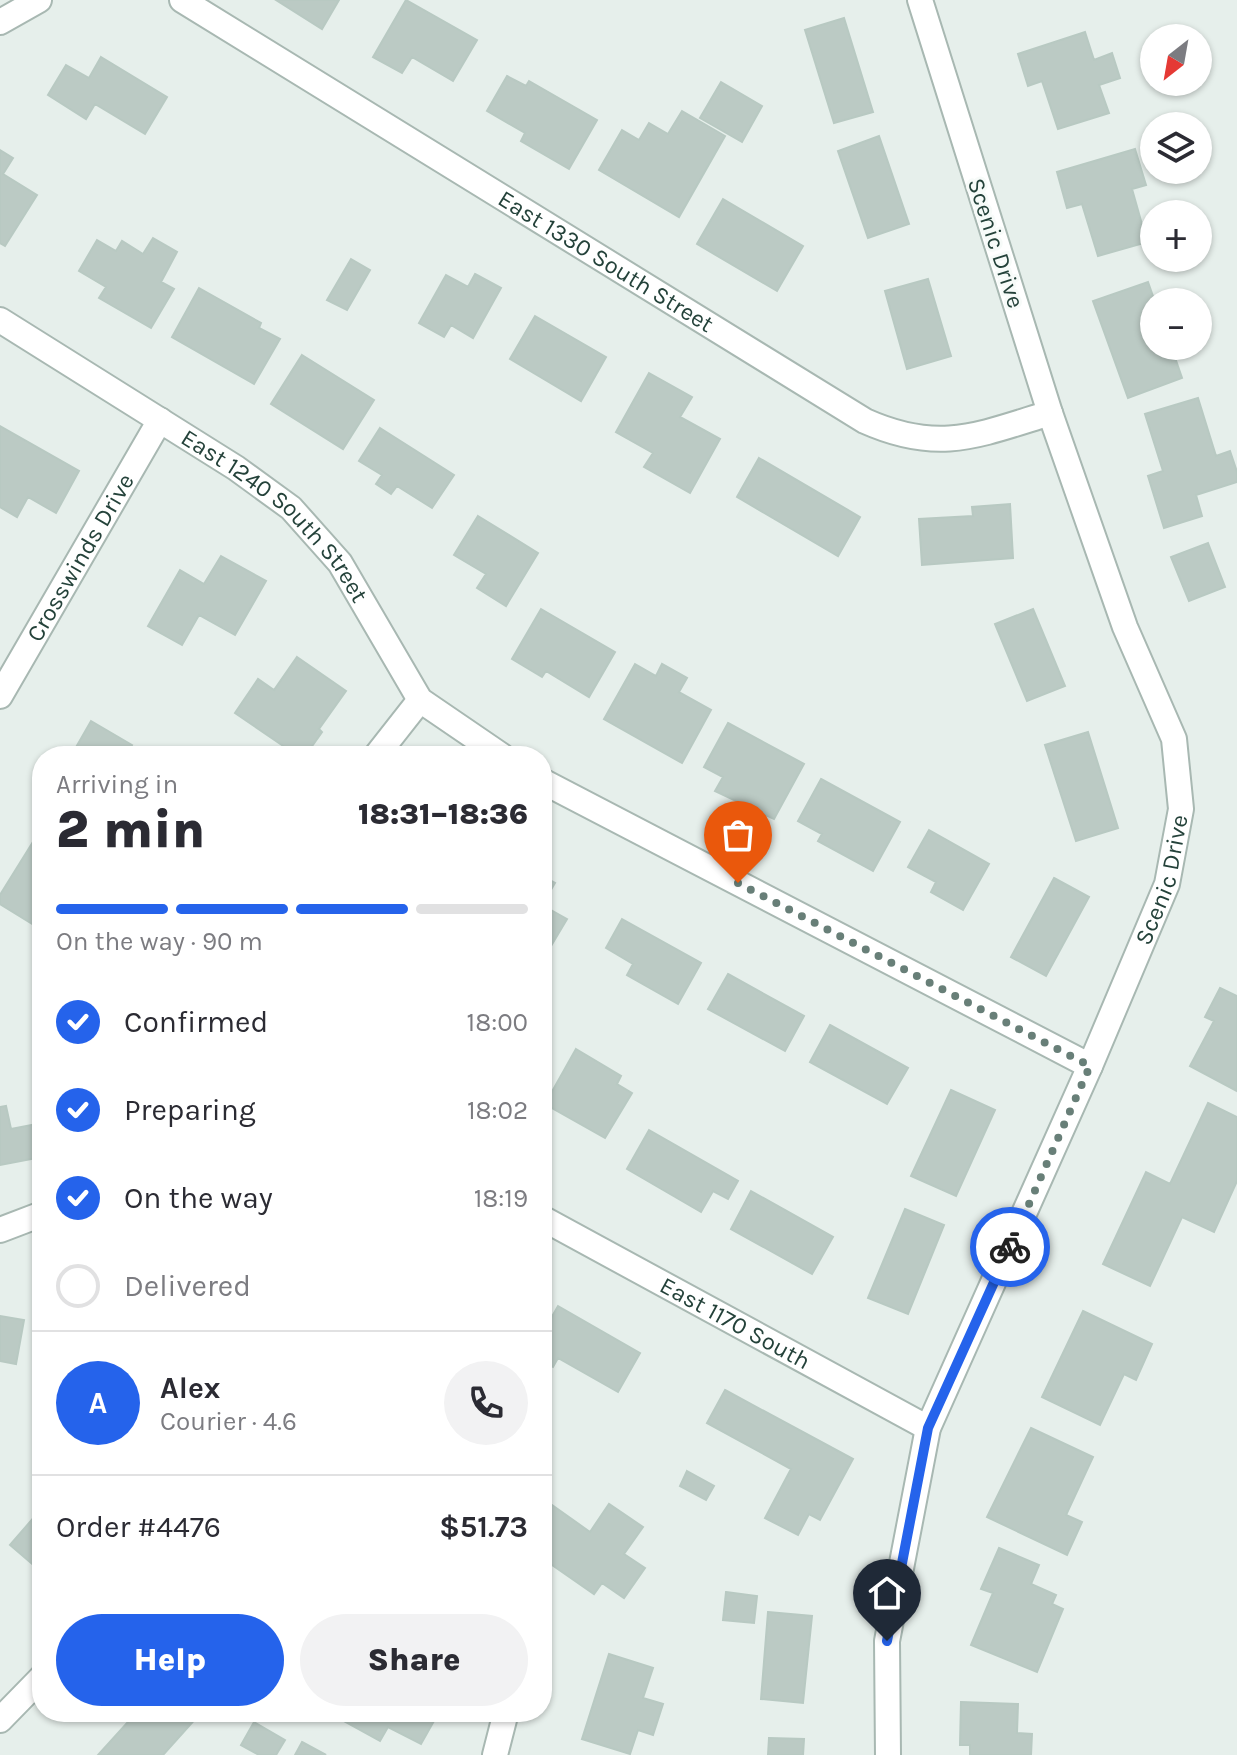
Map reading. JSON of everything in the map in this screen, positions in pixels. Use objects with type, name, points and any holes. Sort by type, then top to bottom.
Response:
[{"type":"street","points":[[0,22],[39,0]]},
{"type":"street","name":"East 1330 South Street","points":[[182,0],[865,421],[893,433],[921,439],[955,440],[1050,413]]},
{"type":"street","name":"Scenic Drive","points":[[888,1755],[887,1641],[928,1428],[1090,1066],[1167,884],[1181,809],[1174,739],[1125,627],[1050,413],[920,0]]},
{"type":"street","name":"East 1240 South Street","points":[[0,320],[236,468],[291,508],[340,563],[420,700],[487,746]]},
{"type":"street","name":"Crosswinds Drive","points":[[0,696],[160,420]]},
{"type":"street","points":[[384,746],[420,700]]},
{"type":"street","points":[[552,786],[1090,1066]]},
{"type":"street","points":[[7,1228],[32,1218]]},
{"type":"street","name":"East 1170 South","points":[[552,1223],[928,1428]]},
{"type":"street","points":[[0,1720],[32,1687]]},
{"type":"street","points":[[495,1755],[503,1722]]},
{"type":"building","points":[[276,0],[339,0],[322,29]]},
{"type":"building","points":[[406,0],[477,40],[453,81],[412,57],[402,73],[373,57]]},
{"type":"building","points":[[844,18],[873,112],[834,123],[805,30]]},
{"type":"building","points":[[1085,32],[1094,60],[1112,53],[1120,78],[1099,85],[1109,113],[1058,129],[1042,81],[1028,86],[1018,54]]},
{"type":"building","points":[[101,57],[167,97],[145,134],[95,104],[86,119],[48,95],[66,65],[89,78]]},
{"type":"building","points":[[507,76],[526,86],[529,81],[597,120],[569,169],[521,141],[525,133],[487,111]]},
{"type":"building","points":[[721,82],[762,106],[742,142],[700,118]]},
{"type":"building","points":[[682,111],[725,136],[679,217],[599,170],[622,130],[639,140],[649,123],[668,134]]},
{"type":"building","points":[[879,136],[909,224],[868,238],[838,151]]},
{"type":"building","points":[[1135,149],[1140,165],[1140,184],[1146,185],[1132,189],[1140,217],[1140,244],[1098,256],[1082,204],[1067,208],[1057,172]]},
{"type":"building","points":[[0,150],[13,158],[3,174],[37,195],[5,246],[0,243]]},
{"type":"building","points":[[723,199],[803,246],[777,291],[697,244]]},
{"type":"building","points":[[153,238],[177,252],[161,282],[174,289],[151,328],[99,298],[106,287],[79,271],[97,240],[116,251],[122,241],[143,254]]},
{"type":"building","points":[[351,259],[370,270],[347,310],[327,300]]},
{"type":"building","points":[[475,274],[501,288],[473,338],[451,325],[444,337],[419,323],[446,275],[468,287]]},
{"type":"building","points":[[928,279],[951,356],[907,369],[885,291]]},
{"type":"building","points":[[1148,282],[1150,288],[1140,288],[1140,360],[1176,360],[1182,378],[1128,398],[1093,301]]},
{"type":"building","points":[[199,288],[261,323],[259,328],[280,339],[254,384],[172,337]]},
{"type":"building","points":[[535,316],[606,357],[581,401],[510,359]]},
{"type":"building","points":[[302,355],[374,400],[343,449],[271,404]]},
{"type":"building","points":[[649,373],[692,397],[680,417],[720,439],[690,493],[644,467],[653,453],[616,432]]},
{"type":"building","points":[[1198,398],[1216,456],[1230,451],[1237,482],[1196,495],[1202,516],[1164,528],[1148,476],[1163,471],[1145,414]]},
{"type":"building","points":[[0,426],[79,471],[56,513],[28,497],[17,517],[0,507]]},
{"type":"building","points":[[380,428],[454,475],[432,508],[397,486],[391,494],[376,484],[382,475],[359,461]]},
{"type":"building","points":[[759,458],[860,517],[838,556],[737,497]]},
{"type":"building","points":[[1010,504],[1013,558],[922,565],[919,519],[973,516],[972,507]]},
{"type":"building","points":[[478,516],[538,553],[506,606],[477,588],[486,574],[454,555]]},
{"type":"building","points":[[1208,543],[1225,587],[1189,601],[1171,557]]},
{"type":"building","points":[[221,556],[266,581],[235,635],[199,615],[182,645],[148,626],[180,570],[204,584]]},
{"type":"building","points":[[541,609],[615,652],[589,697],[546,671],[542,677],[512,659]]},
{"type":"building","points":[[1033,609],[1065,686],[1027,701],[995,624]]},
{"type":"building","points":[[297,657],[346,691],[319,729],[322,732],[312,746],[283,746],[235,713],[258,679],[274,690]]},
{"type":"building","points":[[635,664],[656,676],[662,664],[687,678],[679,692],[711,710],[682,763],[604,719]]},
{"type":"building","points":[[91,721],[132,745],[131,746],[77,746]]},
{"type":"building","points":[[728,723],[804,764],[774,819],[715,791],[723,777],[704,767]]},
{"type":"building","points":[[1088,732],[1118,828],[1076,841],[1045,745]]},
{"type":"building","points":[[821,779],[900,822],[873,871],[818,841],[822,834],[798,821]]},
{"type":"building","points":[[929,830],[989,864],[963,910],[931,892],[936,882],[908,867]]},
{"type":"building","points":[[32,843],[32,924],[0,904],[0,895]]},
{"type":"building","points":[[1054,878],[1089,897],[1046,976],[1011,957]]},
{"type":"building","points":[[552,911],[567,919],[552,944]]},
{"type":"building","points":[[622,919],[701,963],[678,1004],[627,975],[633,964],[606,948]]},
{"type":"building","points":[[728,974],[804,1016],[785,1051],[708,1009]]},
{"type":"building","points":[[1220,988],[1237,996],[1237,1091],[1190,1066],[1214,1021],[1205,1017]]},
{"type":"building","points":[[830,1025],[908,1068],[887,1104],[810,1062]]},
{"type":"building","points":[[576,1049],[621,1076],[617,1084],[632,1093],[605,1138],[552,1108],[552,1092]]},
{"type":"building","points":[[951,1090],[995,1110],[956,1196],[911,1176]]},
{"type":"building","points":[[1208,1103],[1237,1117],[1237,1181],[1214,1232],[1182,1217],[1150,1286],[1103,1264],[1146,1172],[1170,1184]]},
{"type":"building","points":[[6,1106],[11,1129],[32,1125],[32,1159],[0,1165],[0,1107]]},
{"type":"building","points":[[649,1130],[738,1181],[728,1199],[713,1191],[701,1212],[627,1169]]},
{"type":"building","points":[[751,1191],[833,1237],[812,1274],[731,1229]]},
{"type":"building","points":[[905,1209],[944,1225],[908,1314],[868,1298]]},
{"type":"building","points":[[558,1306],[640,1353],[618,1392],[558,1358],[552,1366],[552,1316]]},
{"type":"building","points":[[1083,1311],[1152,1344],[1136,1380],[1124,1374],[1100,1425],[1042,1397]]},
{"type":"building","points":[[0,1316],[24,1320],[16,1364],[0,1361]]},
{"type":"building","points":[[725,1390],[853,1459],[820,1520],[809,1514],[798,1535],[765,1518],[791,1469],[707,1423]]},
{"type":"building","points":[[1031,1428],[1093,1457],[1066,1515],[1082,1522],[1067,1555],[987,1517]]},
{"type":"building","points":[[687,1471],[714,1486],[706,1500],[680,1486]]},
{"type":"building","points":[[609,1504],[643,1527],[624,1554],[645,1568],[624,1598],[602,1583],[594,1594],[552,1565],[552,1505],[590,1532]]},
{"type":"building","points":[[32,1520],[32,1564],[10,1545]]},
{"type":"building","points":[[999,1548],[1039,1565],[1031,1584],[1056,1595],[1052,1604],[1063,1609],[1037,1672],[971,1645],[993,1593],[981,1589]]},
{"type":"building","points":[[726,1592],[757,1596],[754,1623],[723,1620]]},
{"type":"building","points":[[768,1612],[812,1616],[803,1703],[761,1699]]},
{"type":"building","points":[[609,1654],[653,1668],[643,1698],[663,1704],[653,1735],[638,1730],[630,1754],[582,1739]]},
{"type":"building","points":[[961,1702],[1018,1704],[1017,1733],[1032,1734],[1031,1755],[970,1755],[970,1745],[960,1745]]},
{"type":"building","points":[[128,1722],[193,1722],[163,1755],[98,1755]]},
{"type":"building","points":[[254,1722],[285,1740],[276,1755],[259,1755],[241,1745]]},
{"type":"building","points":[[346,1722],[433,1722],[421,1744],[388,1727],[380,1741]]},
{"type":"building","points":[[769,1738],[804,1739],[803,1755],[768,1755]]},
{"type":"building","points":[[302,1742],[326,1755],[295,1755]]},
{"type":"way so far","points":[[738,883],[1090,1066],[1010,1247]]},
{"type":"route","points":[[887,1641],[928,1428],[1010,1247]]}]
